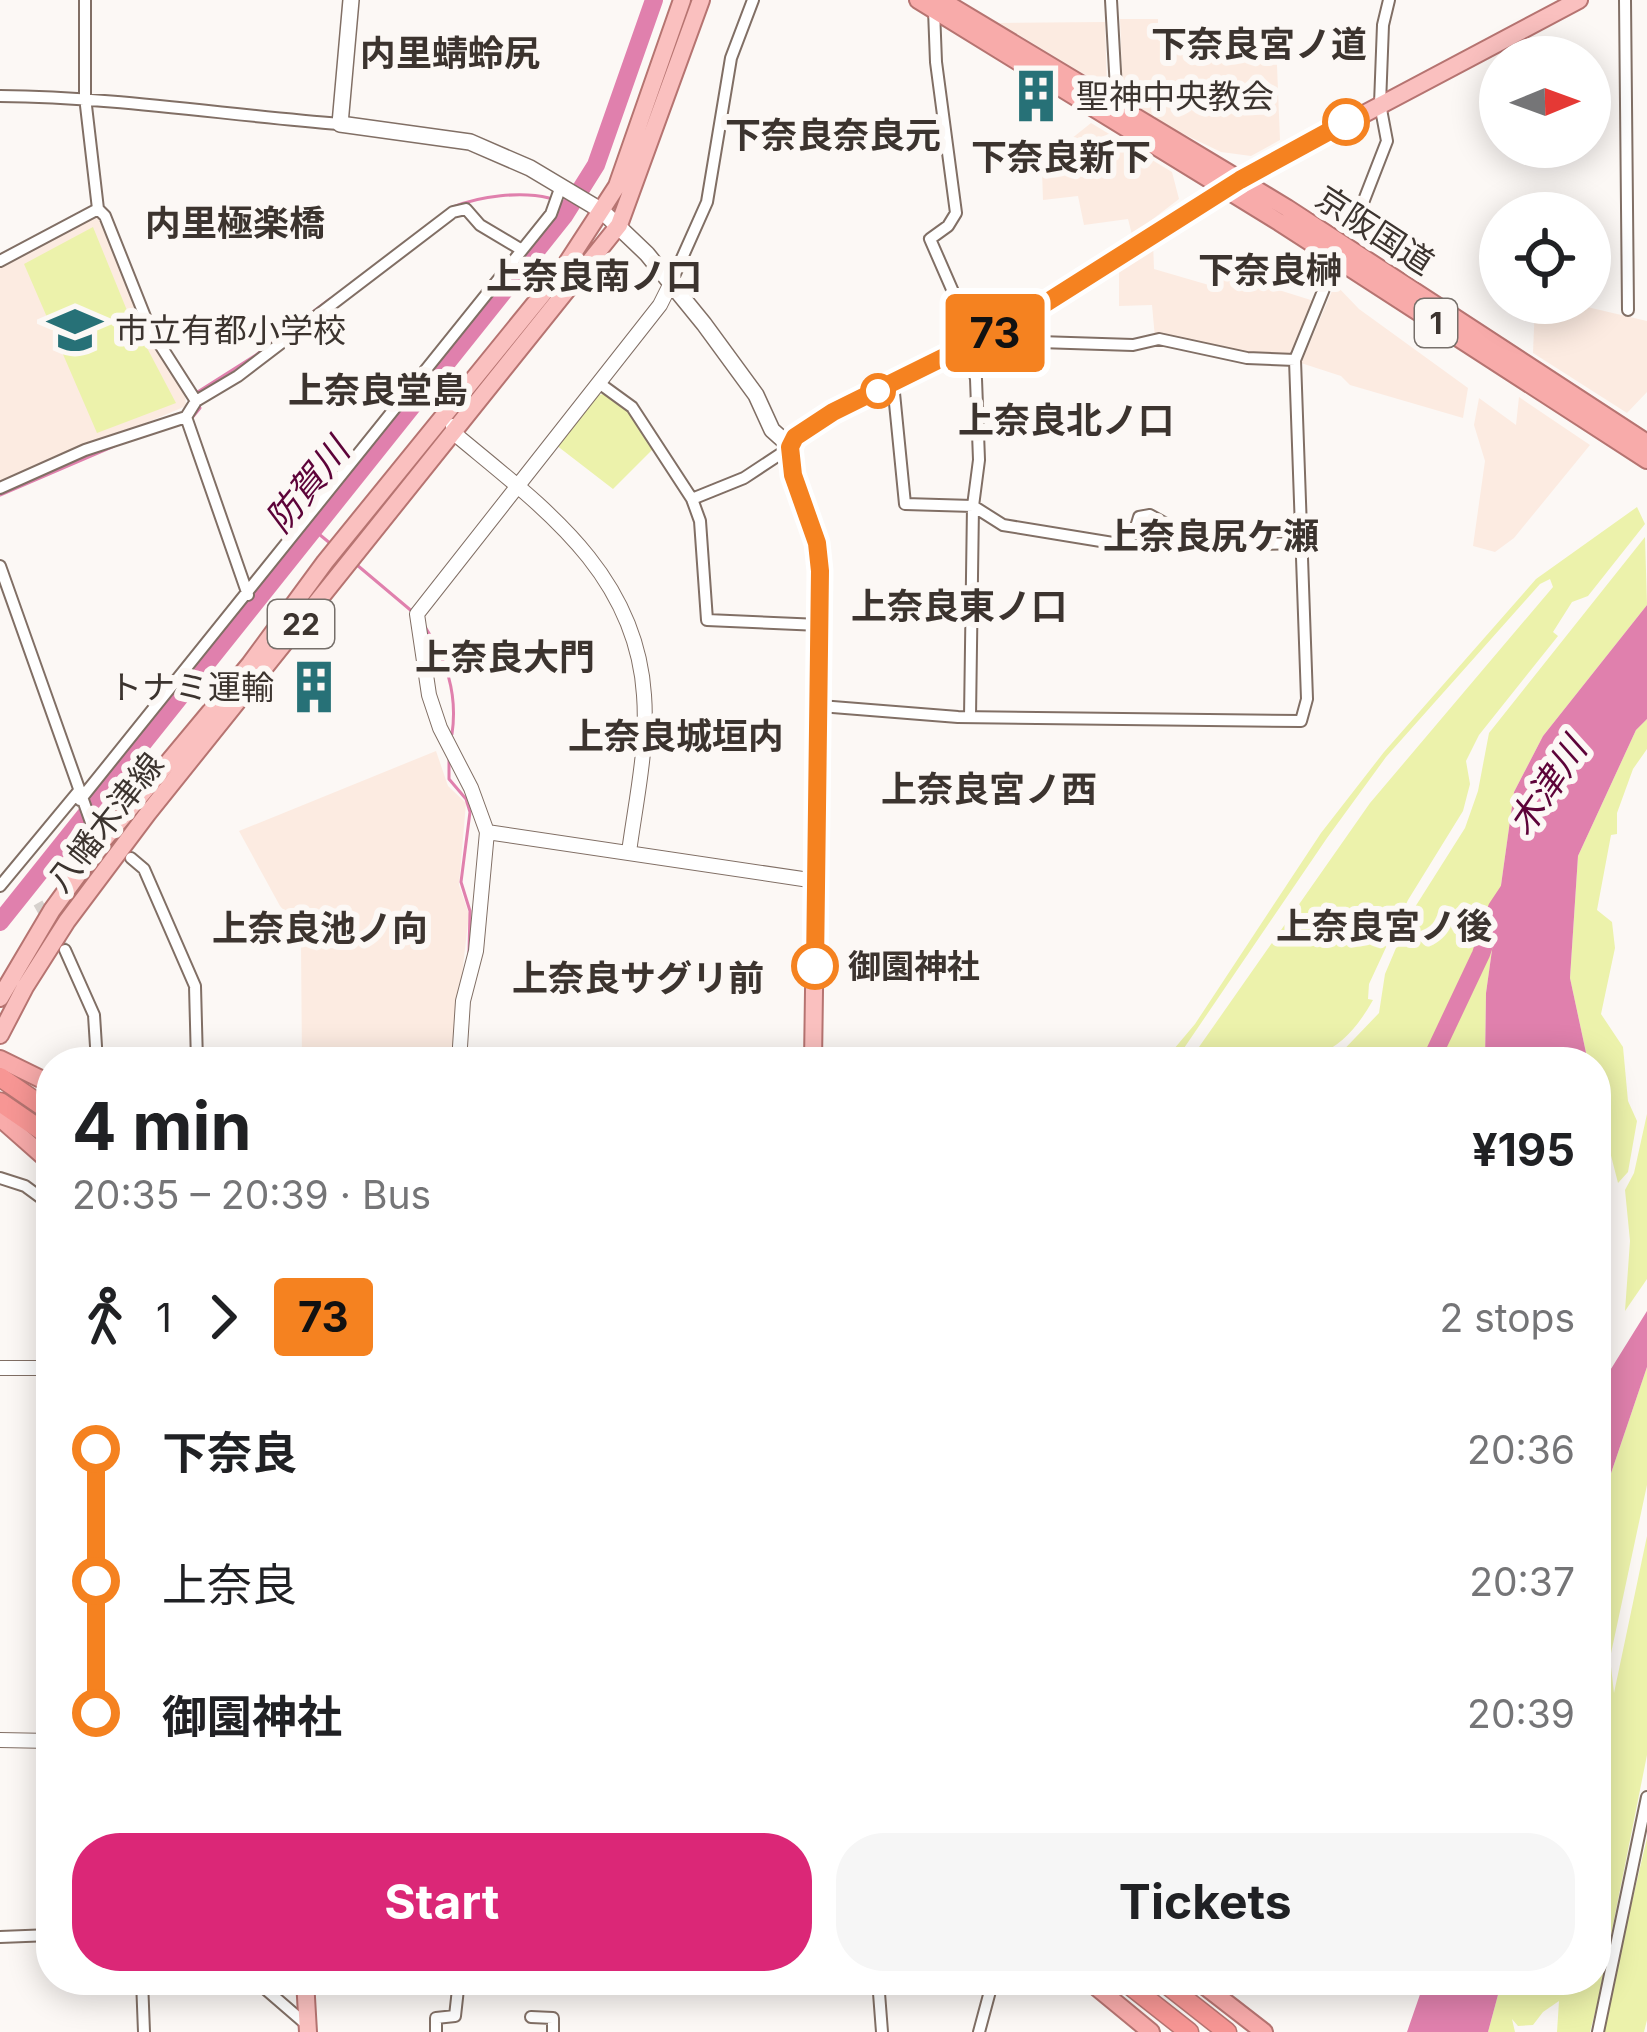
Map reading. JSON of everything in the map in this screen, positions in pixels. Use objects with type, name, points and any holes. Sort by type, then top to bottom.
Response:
[{"type":"highway","name":"京阪国道","points":[[931,3],[1117,107],[1647,459]]},
{"type":"highway","name":"京阪国道","points":[[931,3],[1647,443]]},
{"type":"highway","points":[[0,1059],[36,1077]]},
{"type":"highway","points":[[0,1077],[36,1102]]},
{"type":"highway","points":[[0,1102],[36,1127]]},
{"type":"highway","points":[[0,1118],[36,1149]]},
{"type":"highway","points":[[1106,1995],[1151,2032]]},
{"type":"highway","points":[[1142,1995],[1189,2032]]},
{"type":"highway","points":[[1180,1995],[1227,2032]]},
{"type":"highway","points":[[1216,1995],[1264,2032]]},
{"type":"main road","points":[[351,0],[340,124],[470,142],[596,207],[619,225],[670,285],[756,394],[772,430],[790,447]]},
{"type":"main road","name":"八幡木津線","points":[[0,998],[52,910],[101,843],[250,664],[325,562],[563,269],[633,143],[682,0]]},
{"type":"main road","name":"八幡木津線","points":[[0,1035],[67,921],[121,849],[619,225],[701,0]]},
{"type":"main road","points":[[813,1047],[820,625],[817,543],[793,475],[790,447],[795,437],[999,331],[1232,185],[1579,0]]},
{"type":"main road","points":[[306,1995],[308,2029]]},
{"type":"street","points":[[85,0],[85,97],[98,209],[150,329],[196,401]]},
{"type":"street","points":[[460,1047],[463,1001],[476,951],[487,832],[429,695],[417,614],[660,305],[707,202],[731,58],[753,0]]},
{"type":"street","points":[[1112,0],[1117,107]]},
{"type":"street","points":[[1352,231],[1387,141],[1380,104],[1383,25],[1389,0]]},
{"type":"street","points":[[1624,0],[1628,310]]},
{"type":"street","points":[[931,3],[956,213],[930,239],[972,344],[979,414],[970,717]]},
{"type":"street","points":[[0,96],[85,97],[340,124]]},
{"type":"street","points":[[0,886],[248,595],[551,214],[561,186]]},
{"type":"street","points":[[0,261],[98,209]]},
{"type":"street","points":[[0,488],[86,450],[185,417],[196,401],[238,376],[453,212],[466,209],[480,225],[523,250]]},
{"type":"street","points":[[820,706],[970,717],[1301,721],[1307,699],[1295,360],[1330,274]]},
{"type":"street","points":[[999,331],[1005,341],[1133,345],[1159,339],[1247,358],[1295,360]]},
{"type":"street","points":[[599,383],[632,407],[692,499],[700,521],[706,620],[820,625]]},
{"type":"street","points":[[893,383],[904,504],[973,506],[1003,525],[1112,544],[1134,536],[1139,518],[1150,515],[1204,545],[1302,543]]},
{"type":"street","points":[[458,398],[451,418],[455,434],[580,542],[616,598],[644,693],[644,740],[628,852]]},
{"type":"street","points":[[185,417],[248,595]]},
{"type":"street","points":[[692,499],[744,478],[790,447]]},
{"type":"street","points":[[0,566],[93,828]]},
{"type":"street","points":[[487,832],[817,881]]},
{"type":"street","points":[[131,858],[144,869],[196,986],[197,1047]]},
{"type":"street","points":[[65,950],[94,1015],[96,1047]]},
{"type":"street","points":[[0,1178],[36,1194]]},
{"type":"street","points":[[0,1368],[36,1368]]},
{"type":"street","points":[[0,1740],[36,1741]]},
{"type":"street","points":[[1611,1970],[1647,1797]]},
{"type":"street","points":[[0,1937],[36,1936]]},
{"type":"street","points":[[143,1995],[144,2032]]},
{"type":"street","points":[[271,1995],[308,2029]]},
{"type":"street","points":[[436,2032],[436,2018],[454,2016],[457,1995]]},
{"type":"street","points":[[879,1995],[882,2032]]},
{"type":"street","points":[[980,2032],[990,1995]]},
{"type":"street","points":[[1598,2032],[1606,1995]]},
{"type":"street","points":[[531,2017],[553,2018],[553,2032]]},
{"type":"shaded area","points":[[1120,19],[1158,19],[1158,40],[1164,43],[1276,41],[1280,140],[1251,156],[1221,152],[1123,97]]},
{"type":"shaded area","points":[[1105,22],[1107,88],[999,23]]},
{"type":"shaded area","points":[[1091,123],[1172,172],[1179,199],[1132,235],[1128,219],[1084,225],[1078,196],[1043,200],[1042,171],[1051,155]]},
{"type":"shaded area","name":"市立有都小学校","points":[[89,217],[101,217],[135,304],[185,393],[186,406],[0,485],[0,266]]},
{"type":"shaded area","points":[[1153,241],[1154,269],[1219,288],[1225,273],[1314,301],[1292,355],[1250,355],[1155,338],[1152,305],[1119,306],[1119,265]]},
{"type":"shaded area","points":[[1335,284],[1359,309],[1468,388],[1463,418],[1350,385],[1341,376],[1301,363]]},
{"type":"shaded area","points":[[1611,313],[1647,321],[1647,392],[1627,413],[1533,353],[1534,324],[1611,324]]},
{"type":"shaded area","points":[[1519,397],[1590,445],[1514,538],[1495,552],[1473,546],[1485,461],[1474,425],[1479,398],[1516,425]]},
{"type":"shaded area","points":[[436,751],[448,786],[466,803],[459,885],[469,914],[454,1047],[302,1047],[301,945],[296,924],[280,906],[239,831]]},
{"type":"green space","points":[[93,227],[126,308],[176,403],[97,433],[24,264]]},
{"type":"green space","points":[[607,393],[630,410],[655,447],[613,489],[556,445],[595,396]]},
{"type":"green space","points":[[1637,507],[1645,524],[1588,596],[1572,602],[1553,632],[1558,636],[1479,735],[1466,761],[1470,784],[1463,811],[1408,900],[1369,984],[1368,999],[1373,1000],[1357,1024],[1332,1047],[1199,1047],[1370,803],[1553,587],[1550,579],[1540,584],[1386,757],[1185,1047],[1176,1047],[1321,833],[1384,752],[1536,579]]},
{"type":"green space","points":[[1645,537],[1647,605],[1543,736],[1514,792],[1486,993],[1485,1047],[1346,1047],[1379,1013],[1385,974],[1410,915],[1465,828],[1489,733]]},
{"type":"green space","points":[[1647,719],[1647,749],[1633,769],[1617,813],[1617,834],[1611,835],[1597,910],[1612,922],[1615,948],[1601,1014],[1623,1047],[1628,1101],[1637,1121],[1628,1172],[1618,1183],[1611,1156],[1611,1047],[1585,1047],[1570,978],[1578,856],[1636,730]]},
{"type":"green space","points":[[1647,1114],[1647,1279],[1625,1311],[1630,1241],[1625,1190],[1634,1173]]},
{"type":"green space","points":[[1647,1367],[1647,1485],[1611,1653],[1611,1473]]},
{"type":"green space","points":[[1647,1536],[1647,1755],[1611,1935],[1611,1667],[1614,1693]]},
{"type":"green space","points":[[1647,1838],[1644,2032],[1601,2032]]},
{"type":"green space","points":[[1498,1995],[1599,1995],[1590,2032],[1557,2032],[1559,2001],[1533,2025],[1518,2026],[1512,2019],[1515,2032],[1488,2032]]},
{"type":"water","name":"木津川","points":[[1647,605],[1647,719],[1636,730],[1578,856],[1570,978],[1585,1047],[1485,1047],[1486,993],[1514,792],[1543,736]]},
{"type":"water","points":[[1647,1311],[1647,1367],[1611,1473],[1611,1369]]},
{"type":"water","points":[[1420,1995],[1498,1995],[1488,2032],[1407,2032]]},
{"type":"waterway","name":"防賀川","points":[[0,922],[564,216],[596,165],[654,0]]},
{"type":"waterway","points":[[453,207],[501,196],[549,198]]},
{"type":"waterway","points":[[558,203],[568,209]]},
{"type":"waterway","points":[[196,393],[330,299]]},
{"type":"waterway","points":[[191,419],[200,408],[198,402]]},
{"type":"waterway","points":[[0,495],[114,446]]},
{"type":"waterway","points":[[314,530],[331,544]]},
{"type":"waterway","points":[[357,565],[414,613]]},
{"type":"waterway","points":[[424,625],[449,677],[452,734]]},
{"type":"waterway","points":[[449,755],[449,779],[466,799],[470,812],[461,882],[470,911],[469,952]]},
{"type":"waterway","points":[[1437,1047],[1497,908],[1511,887]]},
{"type":"tunnel","points":[[38,903],[65,950]]},
{"type":"bus line","name":"73","points":[[815,966],[820,571],[817,543],[790,459],[795,437],[833,412],[1019,320],[1240,180],[1346,122]]},
{"type":"place","name":"聖神中央教会","points":[[1036,96]]},
{"type":"place","name":"市立有都小学校","points":[[75,330]]},
{"type":"place","name":"トナミ運輸","points":[[314,687]]},
{"type":"place","name":"御園神社","points":[[815,966]]},
{"type":"district","name":"下奈良宮ノ道","points":[[1259,44]]},
{"type":"district","name":"内里蜻蛉尻","points":[[450,53]]},
{"type":"district","name":"下奈良奈良元","points":[[833,135]]},
{"type":"district","name":"下奈良新下","points":[[1061,157]]},
{"type":"district","name":"内里極楽橋","points":[[235,223]]},
{"type":"district","name":"下奈良榊","points":[[1270,270]]},
{"type":"district","name":"上奈良南ノ口","points":[[594,276]]},
{"type":"district","name":"上奈良堂島","points":[[378,390]]},
{"type":"district","name":"上奈良北ノ口","points":[[1066,420]]},
{"type":"district","name":"上奈良尻ケ瀬","points":[[1211,536]]},
{"type":"district","name":"上奈良東ノ口","points":[[959,606]]},
{"type":"district","name":"上奈良大門","points":[[505,657]]},
{"type":"district","name":"上奈良城垣内","points":[[676,736]]},
{"type":"district","name":"上奈良宮ノ西","points":[[989,789]]},
{"type":"district","name":"上奈良宮ノ後","points":[[1384,926]]},
{"type":"district","name":"上奈良池ノ向","points":[[320,928]]},
{"type":"district","name":"上奈良サグリ前","points":[[638,978]]}]
